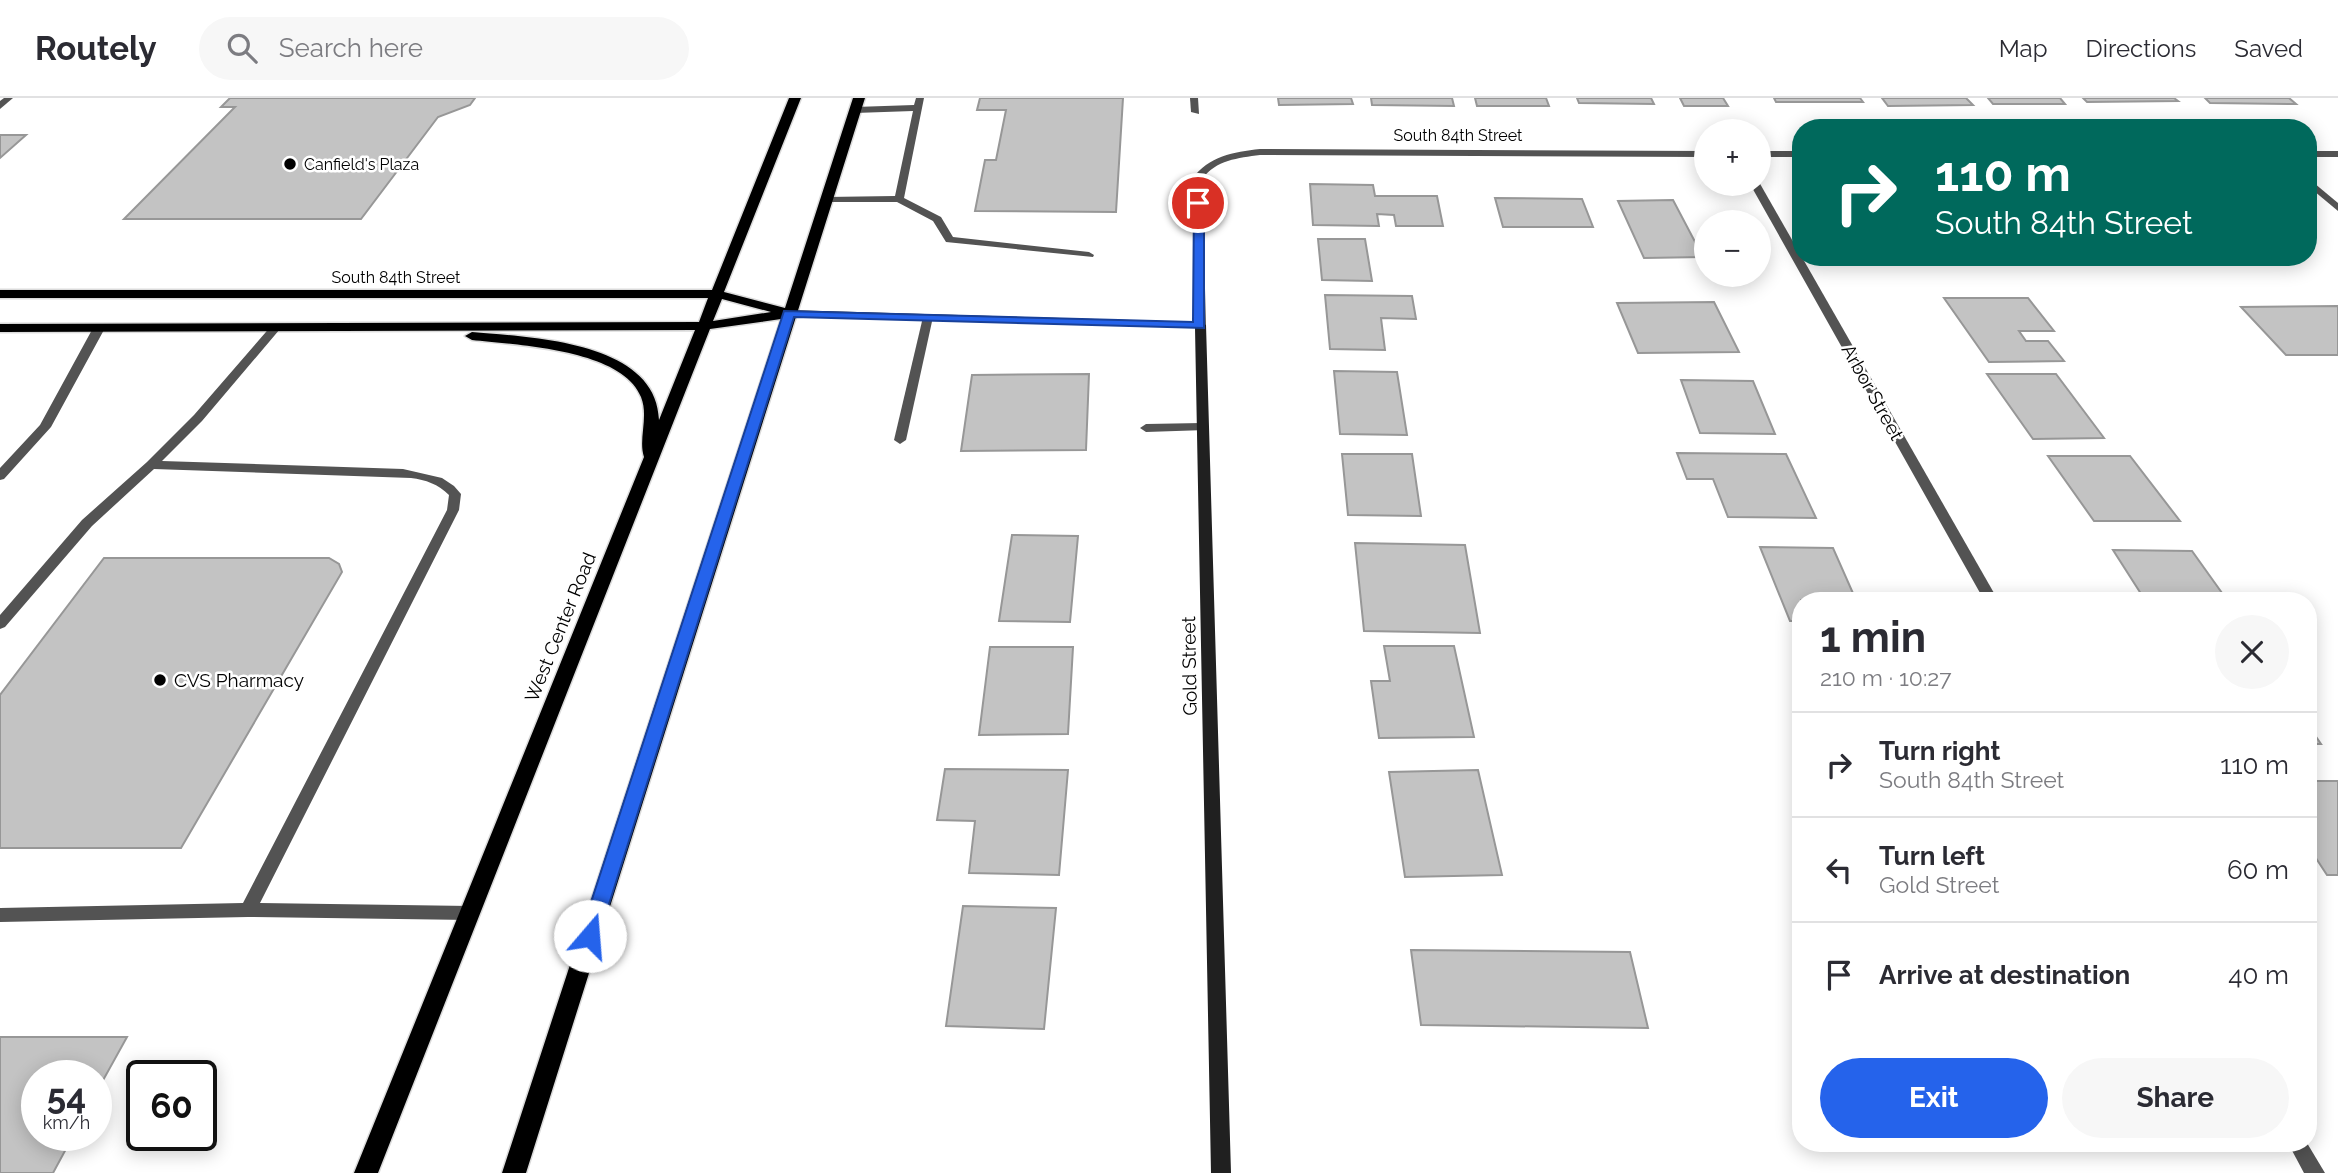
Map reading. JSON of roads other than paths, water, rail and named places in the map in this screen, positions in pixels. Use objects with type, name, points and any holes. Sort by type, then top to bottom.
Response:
[{"type":"main road","name":"West Center Road","points":[[366,1173],[795,98]]},
{"type":"main road","points":[[514,1173],[857,104]]},
{"type":"main road","name":"South 84th Street","points":[[0,294],[718,294],[789,313]]},
{"type":"main road","name":"South 84th Street","points":[[0,328],[705,326],[789,313],[1200,326]]},
{"type":"main road","name":"Gold Street","points":[[1200,326],[1221,1173]]},
{"type":"main road","points":[[395,327],[559,346],[608,362],[642,384],[649,399],[649,466]]},
{"type":"street","points":[[0,106],[9,98]]},
{"type":"street","points":[[1194,98],[1196,112]]},
{"type":"street","points":[[857,104],[919,103],[900,199]]},
{"type":"street","name":"South 84th Street","points":[[1211,164],[1237,155],[1261,152],[1694,154]]},
{"type":"street","points":[[1771,154],[1792,154]]},
{"type":"street","points":[[2317,154],[2338,154]]},
{"type":"street","name":"Gold Street","points":[[1200,326],[1197,180],[1211,164]]},
{"type":"street","points":[[2317,189],[2338,208]]},
{"type":"street","name":"Arbor Street","points":[[1762,196],[1792,249]]},
{"type":"street","points":[[826,200],[900,199],[937,219],[950,240],[1089,255]]},
{"type":"street","name":"Arbor Street","points":[[1802,266],[1986,592]]},
{"type":"street","points":[[900,440],[928,317]]},
{"type":"street","points":[[0,624],[87,523],[198,418],[276,327]]},
{"type":"street","points":[[0,476],[45,427],[99,328]]},
{"type":"street","points":[[1146,428],[1202,427]]},
{"type":"street","points":[[151,465],[403,474],[431,477],[445,482],[455,494],[453,510],[248,910]]},
{"type":"street","points":[[0,915],[248,910],[470,912]]},
{"type":"street","points":[[2302,1152],[2315,1173]]},
{"type":"place","name":"Canfield's Plaza","points":[[290,164]]},
{"type":"place","name":"CVS Pharmacy","points":[[160,680]]}]
